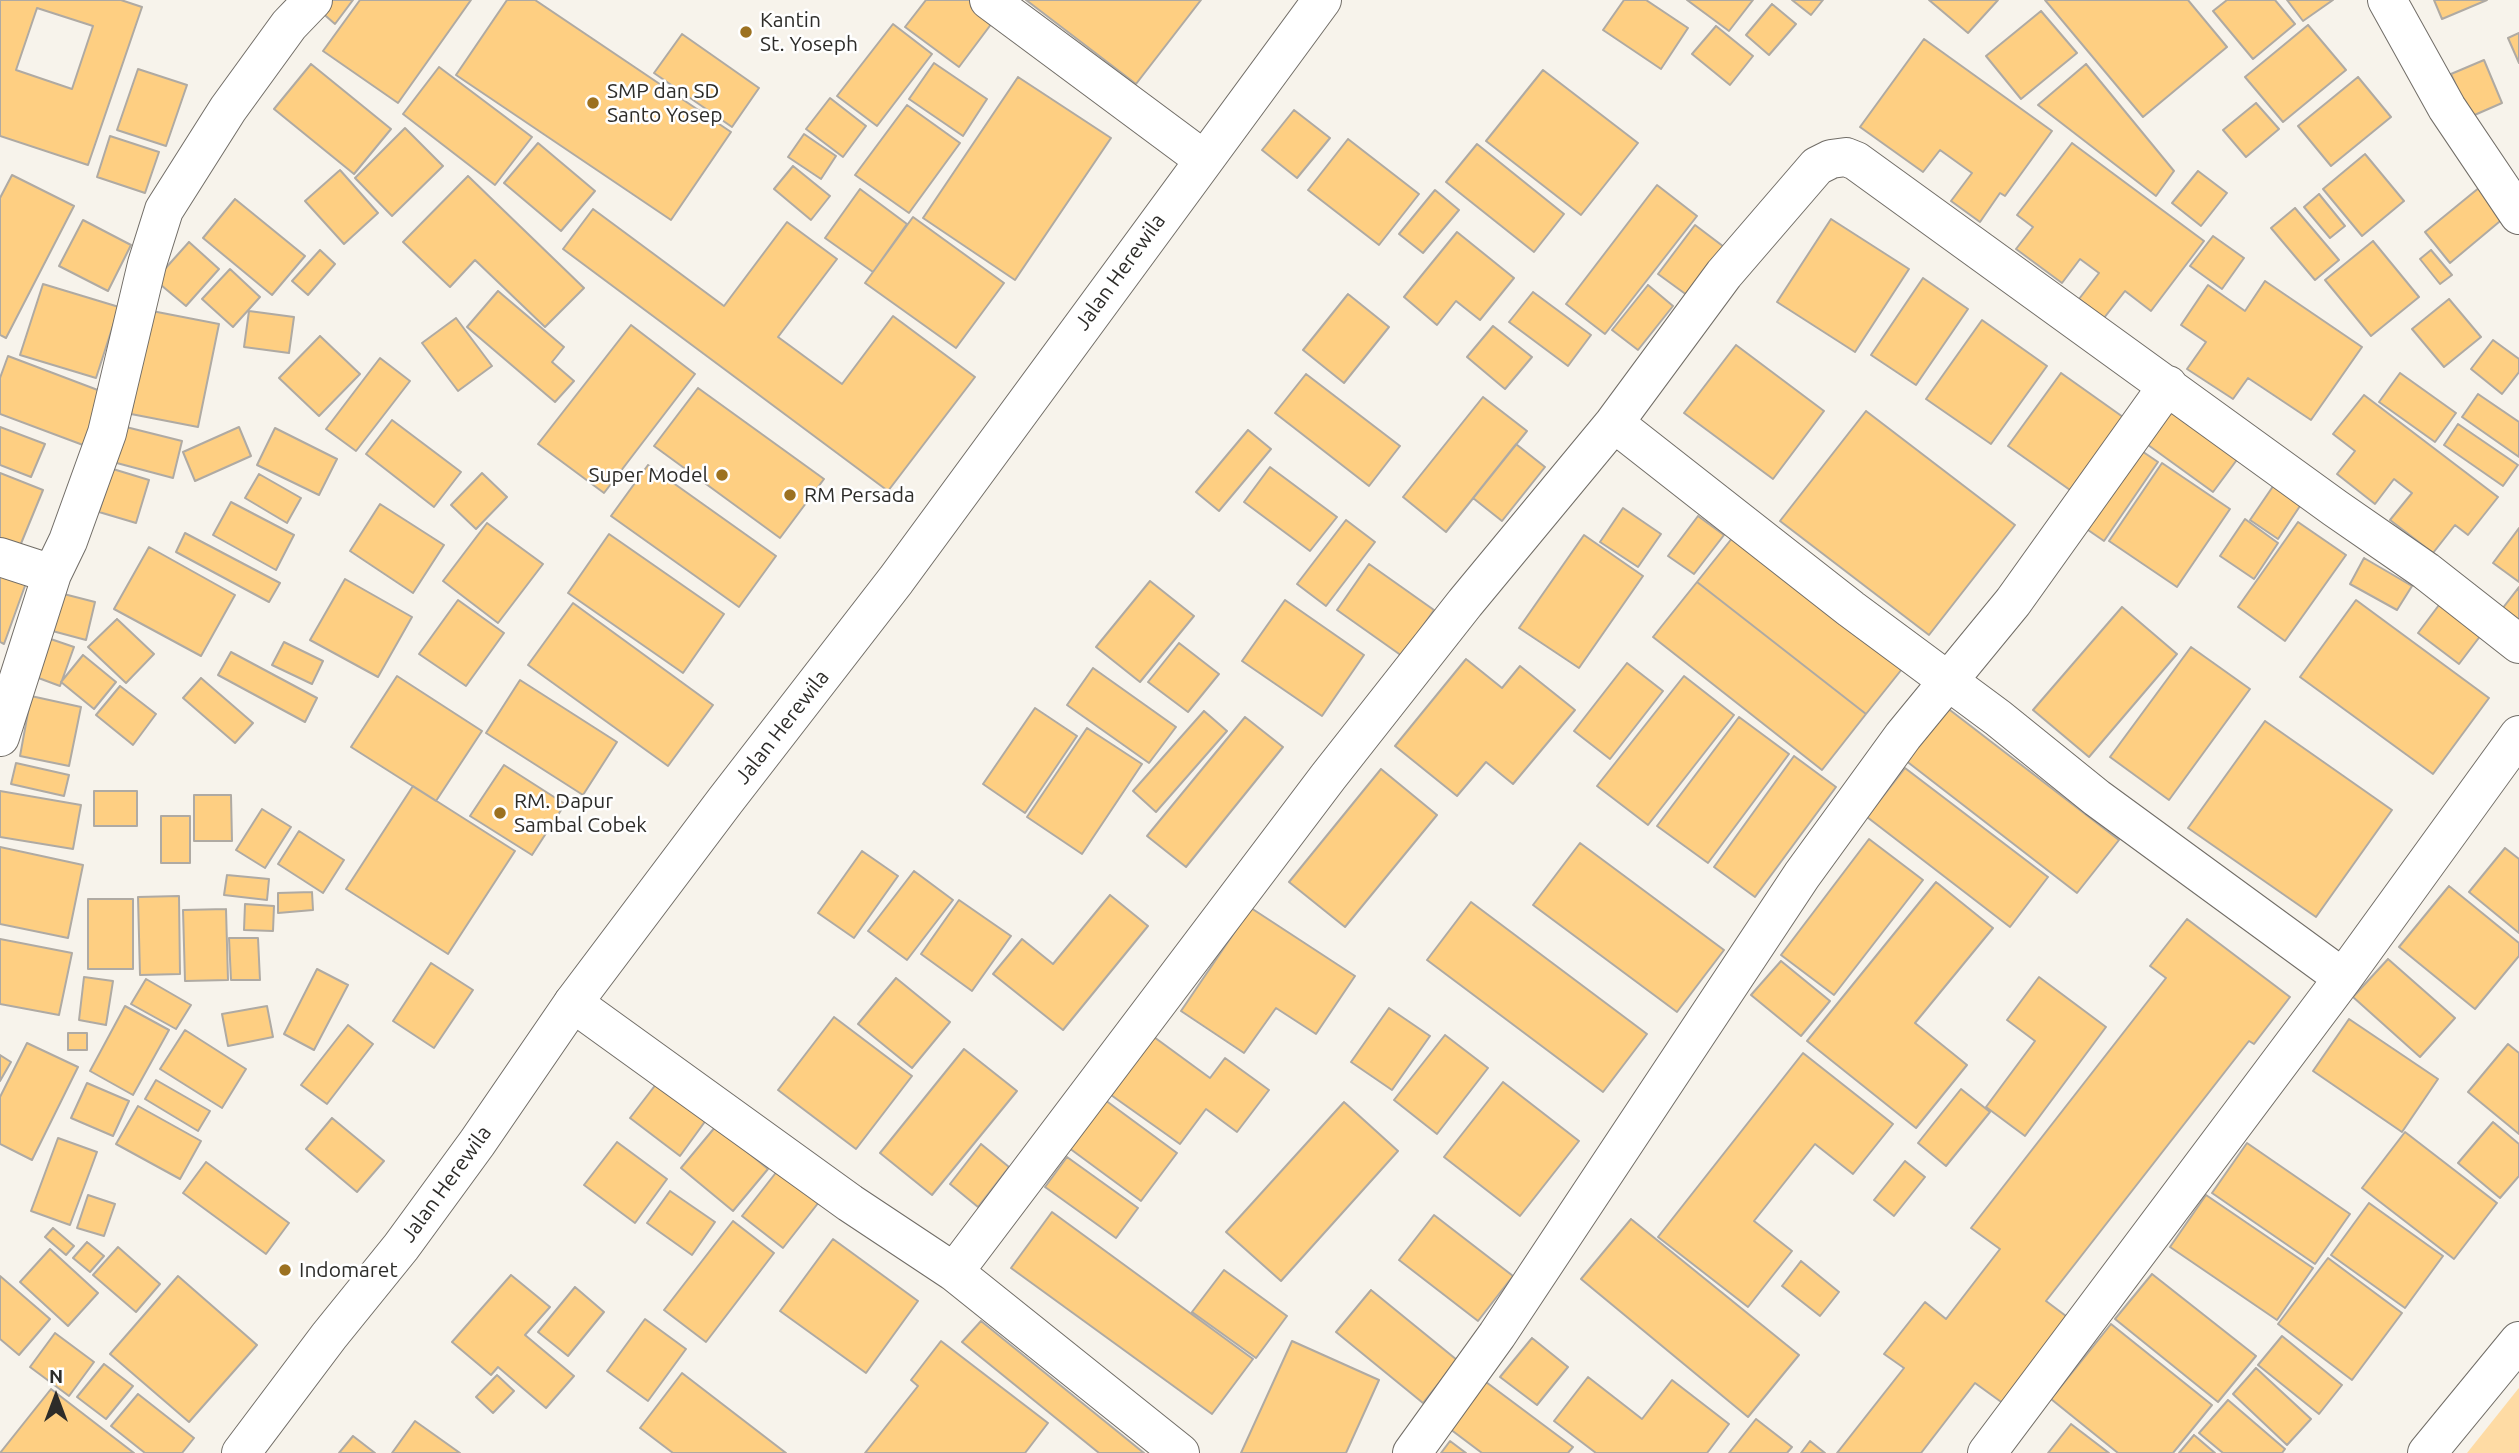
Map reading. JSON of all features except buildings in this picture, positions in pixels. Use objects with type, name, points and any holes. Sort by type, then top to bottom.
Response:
[{"type":"street","points":[[0,737],[52,574],[68,541],[107,433],[147,264],[164,210],[228,109],[289,25],[313,0]]},
{"type":"street","points":[[989,0],[1203,159]]},
{"type":"street","name":"Jalan Herewila","points":[[241,1453],[329,1336],[401,1247],[477,1143],[573,1003],[896,580],[1322,0]]},
{"type":"street","points":[[2387,0],[2447,108],[2519,215]]},
{"type":"street","points":[[954,1272],[1328,778],[1465,603],[1614,423],[1724,274],[1817,166],[1831,159],[1846,157],[1867,169],[2426,571],[2519,644]]},
{"type":"street","points":[[1412,1453],[1497,1335],[1802,875],[1903,736],[2013,602],[2168,385]]},
{"type":"street","points":[[1614,423],[1851,610],[1998,718],[2097,799],[2343,978]]},
{"type":"street","points":[[0,557],[52,574]]},
{"type":"street","points":[[1987,1453],[2343,978],[2519,735]]},
{"type":"street","points":[[573,1003],[850,1203],[954,1272],[1180,1453]]},
{"type":"street","points":[[2427,1453],[2519,1341]]},
{"type":"shaded area","points":[[2518,1389],[2519,1453],[2467,1453]]},
{"type":"place","name":"Kantin St. Yoseph","points":[[746,32]]},
{"type":"place","name":"SMP dan SD Santo Yosep","points":[[593,103]]},
{"type":"place","name":"Super Model","points":[[722,475]]},
{"type":"place","name":"RM Persada","points":[[790,495]]},
{"type":"place","name":"RM. Dapur Sambal Cobek","points":[[500,813]]},
{"type":"place","name":"Indomaret","points":[[285,1270]]}]
